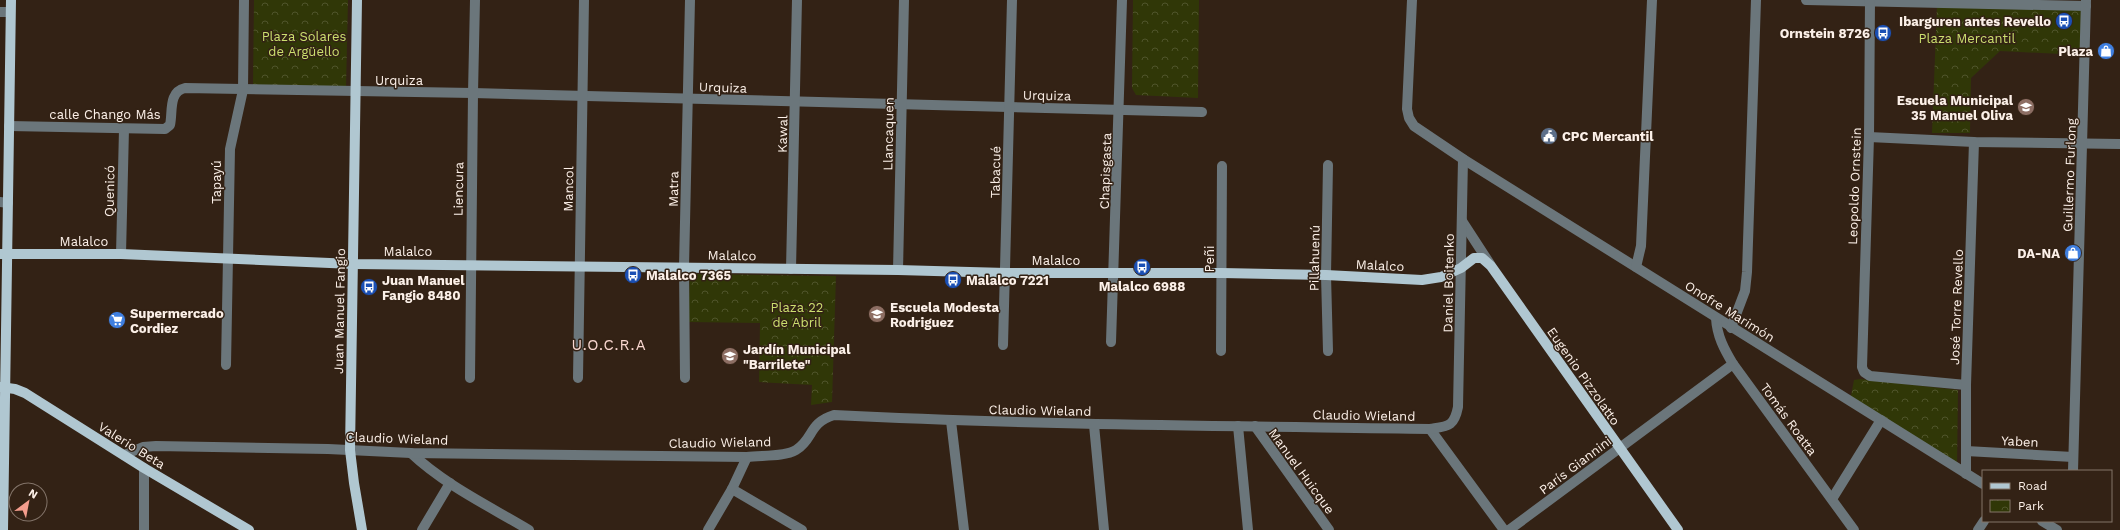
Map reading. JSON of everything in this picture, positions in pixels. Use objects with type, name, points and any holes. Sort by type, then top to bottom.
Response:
[{"type":"main road","points":[[3,530],[2,387],[4,202],[9,126],[5,12],[11,0]]},
{"type":"main road","name":"Juan Manuel Fangio","points":[[357,0],[350,450],[362,530]]},
{"type":"main road","name":"Malalco","points":[[4,254],[121,254],[353,264],[471,264],[1006,273],[1222,273],[1326,275],[1422,280],[1441,277],[1461,268]]},
{"type":"main road","name":"Eugenio Pizzolatto","points":[[1461,268],[1474,258],[1482,258],[1491,266],[1678,530]]},
{"type":"main road","name":"Valerio Beta","points":[[2,387],[25,393],[144,468],[249,530]]},
{"type":"street","name":"Tapayú","points":[[226,365],[230,149],[243,90],[244,0]]},
{"type":"street","name":"Liencura","points":[[470,378],[473,93],[476,0]]},
{"type":"street","name":"Mancol","points":[[578,378],[584,0]]},
{"type":"street","name":"Matra","points":[[685,378],[684,267],[690,0]]},
{"type":"street","name":"Kawal","points":[[791,269],[796,102],[797,0]]},
{"type":"street","name":"Llancaquen","points":[[898,270],[904,0]]},
{"type":"street","name":"Tabacué","points":[[1003,345],[1012,0]]},
{"type":"street","name":"Chapisgasta","points":[[1111,342],[1120,110],[1122,0]]},
{"type":"street","name":"Onofre Marimón","points":[[1412,0],[1408,109],[1409,118],[1414,126],[1463,159],[1731,328],[1982,483]]},
{"type":"street","points":[[1636,267],[1641,246],[1652,0]]},
{"type":"street","points":[[1731,328],[1745,291],[1747,272],[1756,0]]},
{"type":"street","points":[[1806,0],[2086,3]]},
{"type":"street","name":"Leopoldo Ornstein","points":[[1870,0],[1869,136],[1862,367],[1864,372],[1870,376],[1966,385]]},
{"type":"street","name":"Guillermo Furlong","points":[[2073,470],[2086,3]]},
{"type":"street","name":"calle Chango Más","points":[[9,126],[165,129],[170,125],[173,96],[180,89],[243,90]]},
{"type":"street","name":"Urquiza","points":[[243,90],[473,93],[1202,112]]},
{"type":"street","name":"Quenicó","points":[[121,254],[124,129]]},
{"type":"street","points":[[1869,136],[1974,142],[2120,144]]},
{"type":"street","name":"José Torre Revello","points":[[1966,474],[1966,385],[1974,142]]},
{"type":"street","name":"Daniel Boitenko","points":[[1458,407],[1463,159]]},
{"type":"street","name":"Pillahuenú","points":[[1328,165],[1326,275],[1328,351]]},
{"type":"street","name":"Peñi","points":[[1221,351],[1222,166]]},
{"type":"street","points":[[1462,222],[1491,266]]},
{"type":"street","name":"Tomás Roatta","points":[[1716,318],[1716,330],[1721,344],[1733,364],[1854,530]]},
{"type":"street","name":"París Giannini","points":[[1509,530],[1733,364]]},
{"type":"street","name":"Claudio Wieland","points":[[124,455],[143,447],[156,446],[350,450],[411,453],[747,457],[790,453],[804,443],[817,423],[824,418],[834,415],[952,421],[1094,425],[1430,429],[1452,424],[1456,417],[1458,407]]},
{"type":"street","points":[[1832,499],[1881,420]]},
{"type":"street","points":[[952,421],[964,530]]},
{"type":"street","points":[[1094,425],[1104,530]]},
{"type":"street","points":[[1238,426],[1248,530]]},
{"type":"street","name":"Manuel Huicque","points":[[1254,426],[1329,530]]},
{"type":"street","points":[[1430,429],[1504,530]]},
{"type":"street","name":"Yaben","points":[[1966,451],[2073,457]]},
{"type":"street","points":[[411,453],[424,465],[450,483],[529,530]]},
{"type":"street","points":[[708,530],[732,489],[747,457]]},
{"type":"street","points":[[144,468],[144,530]]},
{"type":"street","points":[[422,530],[450,483]]},
{"type":"street","points":[[732,489],[802,530]]},
{"type":"street","points":[[2044,522],[2057,530]]},
{"type":"green space","name":"Plaza Solares de Argüello","points":[[254,0],[348,0],[346,87],[253,85]]},
{"type":"green space","points":[[1133,0],[1199,0],[1198,98],[1136,95],[1132,88]]},
{"type":"green space","name":"Plaza Mercantil","points":[[1937,5],[2082,9],[2081,55],[2000,51],[1971,78],[1970,133],[1932,133]]},
{"type":"green space","name":"Plaza 22 de Abril","points":[[690,274],[836,276],[832,402],[811,405],[812,385],[759,382],[760,323],[688,322]]},
{"type":"green space","points":[[1860,379],[1958,390],[1957,467],[1850,401],[1854,380]]},
{"type":"place","name":"Ibarguren antes Revello","points":[[2064,21]]},
{"type":"place","name":"Ornstein 8726","points":[[1883,33]]},
{"type":"place","name":"Plaza","points":[[2106,51]]},
{"type":"place","name":"Escuela Municipal 35 Manuel Oliva","points":[[2026,107]]},
{"type":"place","name":"CPC Mercantil","points":[[1549,136]]},
{"type":"place","name":"DA-NA","points":[[2073,253]]},
{"type":"place","name":"Malalco 6988","points":[[1142,267]]},
{"type":"place","name":"Malalco 7365","points":[[633,275]]},
{"type":"place","name":"Malalco 7221","points":[[953,280]]},
{"type":"place","name":"Juan Manuel Fangio 8480","points":[[369,287]]},
{"type":"place","name":"Escuela Modesta Rodriguez","points":[[877,314]]},
{"type":"place","name":"Supermercado Cordiez","points":[[117,320]]},
{"type":"place","name":"Jardín Municipal \"Barrilete\"","points":[[730,356]]},
{"type":"district","name":"U.O.C.R.A","points":[[609,345]]}]
